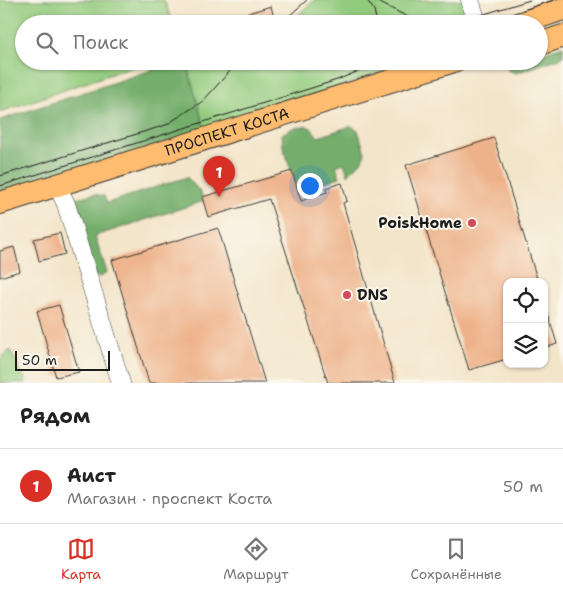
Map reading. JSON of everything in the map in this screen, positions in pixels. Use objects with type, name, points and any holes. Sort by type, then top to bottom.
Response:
[{"type":"main road","points":[[545,15],[563,9]]},
{"type":"main road","points":[[548,41],[563,36]]},
{"type":"main road","name":"ПРОСПЕКТ КОСТА","points":[[0,203],[425,70]]},
{"type":"street","points":[[470,0],[473,15]]},
{"type":"street","points":[[57,185],[66,204],[120,382]]},
{"type":"green space","points":[[0,0],[164,0],[170,15],[15,15],[15,70],[123,70],[0,112]]},
{"type":"green space","points":[[314,0],[466,0],[469,15],[298,15]]},
{"type":"green space","points":[[563,46],[563,57],[548,62],[548,51]]},
{"type":"green space","points":[[152,70],[188,70],[205,131],[0,191],[0,120]]},
{"type":"green space","points":[[188,70],[389,70],[205,131]]},
{"type":"green space","points":[[507,70],[525,70],[516,73]]},
{"type":"green space","points":[[306,126],[311,128],[318,137],[351,126],[358,130],[365,153],[361,162],[348,175],[344,163],[336,166],[340,177],[298,191],[283,147],[282,134],[293,128]]},
{"type":"green space","points":[[187,177],[201,193],[204,201],[95,236],[107,272],[101,277],[94,276],[75,214],[75,198],[94,194],[104,196],[107,203]]},
{"type":"green space","points":[[10,350],[26,381],[24,383],[0,383],[0,359]]},
{"type":"building","points":[[271,6],[273,15],[242,15]]},
{"type":"building","name":"PoiskHome","points":[[494,138],[537,278],[503,278],[503,360],[469,370],[406,165]]},
{"type":"building","points":[[292,171],[301,201],[327,192],[325,188],[342,183],[347,201],[343,203],[395,383],[328,383],[269,199],[208,217],[202,197]]},
{"type":"building","points":[[218,228],[265,383],[149,383],[112,260]]},
{"type":"building","points":[[60,233],[65,254],[39,261],[34,239]]},
{"type":"building","points":[[14,247],[20,271],[0,277],[0,251]]},
{"type":"building","points":[[59,305],[79,372],[56,377],[37,311]]},
{"type":"building","points":[[548,314],[557,344],[548,347]]},
{"type":"tram line","points":[[290,15],[307,0]]},
{"type":"tram line","points":[[367,0],[375,15]]},
{"type":"tram line","points":[[374,0],[404,15]]},
{"type":"tram line","points":[[481,15],[530,0]]},
{"type":"tram line","points":[[523,10],[554,0]]},
{"type":"tram line","points":[[0,176],[166,125],[203,101],[231,70]]},
{"type":"tram line","points":[[0,186],[337,80],[361,70]]},
{"type":"place","name":"Аист","points":[[219,197]]},
{"type":"place","name":"PoiskHome","points":[[472,223]]},
{"type":"place","name":"DNS","points":[[347,295]]}]
